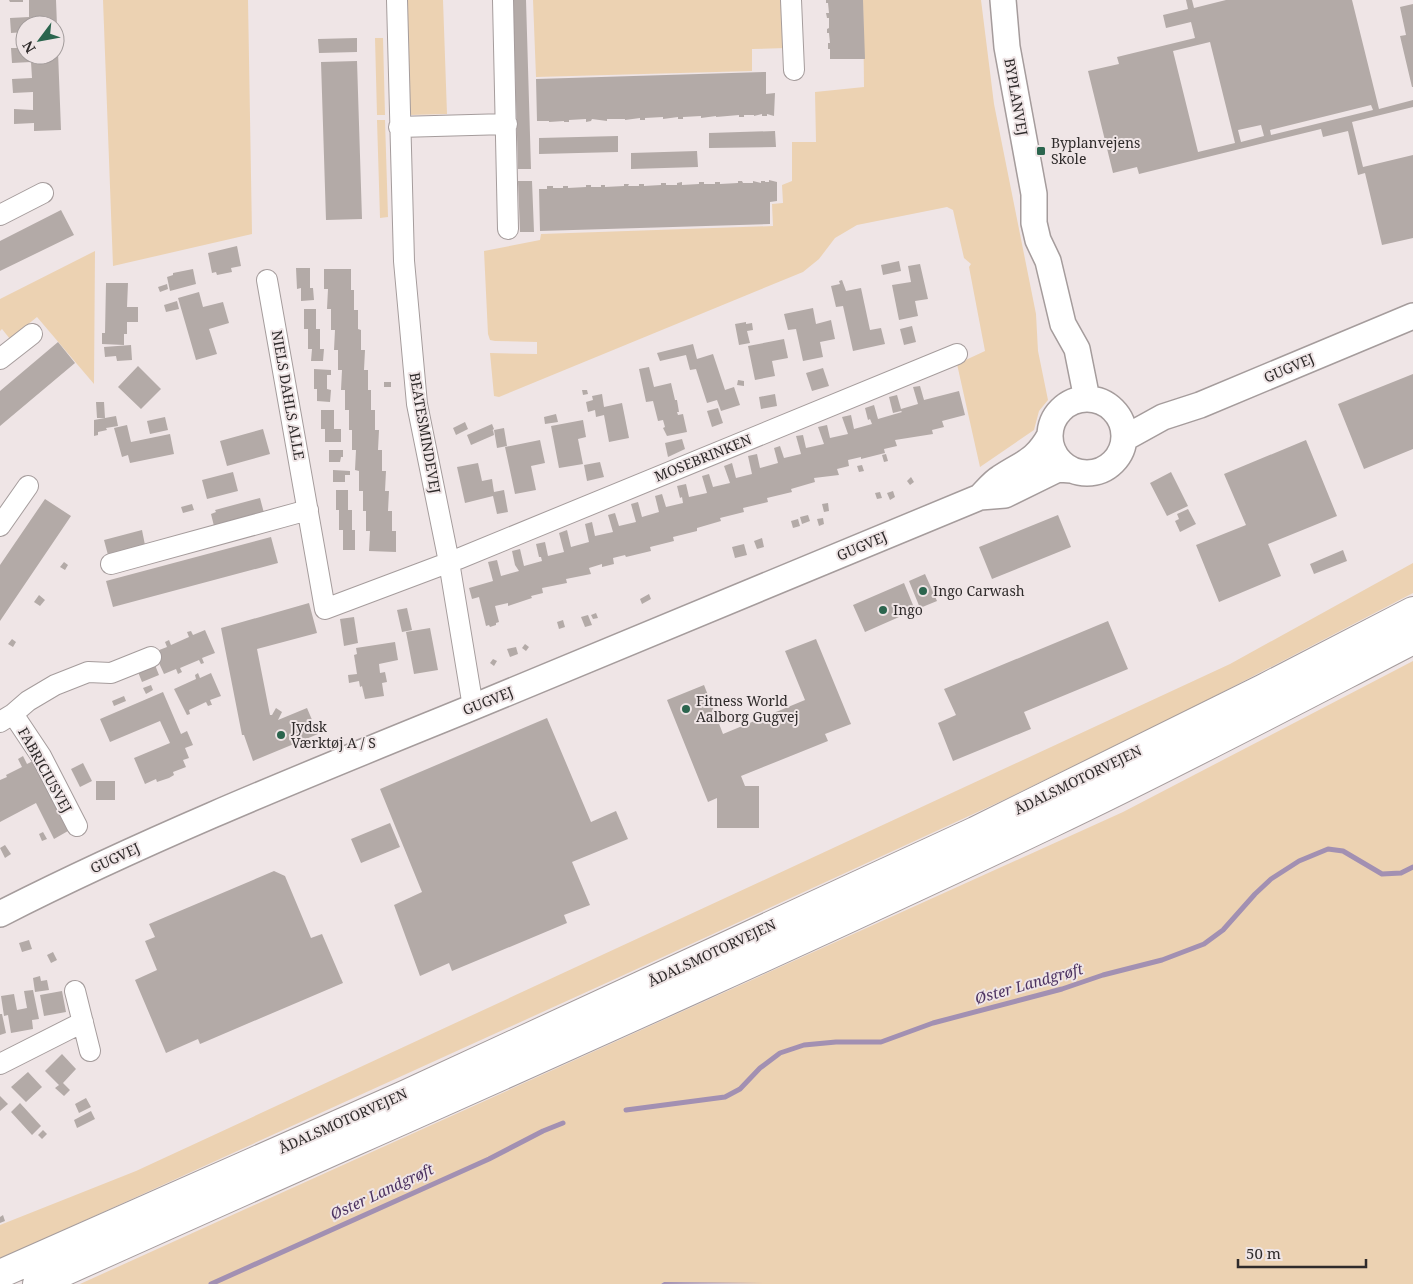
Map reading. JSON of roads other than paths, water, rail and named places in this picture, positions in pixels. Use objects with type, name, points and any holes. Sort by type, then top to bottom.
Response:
[{"type":"highway","name":"ÅDALSMOTORVEJEN","points":[[0,1274],[404,1094],[975,831],[1264,688],[1413,611]]},
{"type":"highway","name":"ÅDALSMOTORVEJEN","points":[[36,1284],[749,964],[1027,835],[1299,700],[1413,640]]},
{"type":"street","name":"BEATESMINDEVEJ","points":[[397,0],[404,261],[417,404],[449,562],[474,707]]},
{"type":"street","points":[[503,0],[508,229]]},
{"type":"street","points":[[791,0],[794,70]]},
{"type":"street","name":"BYPLANVEJ","points":[[1003,0],[1007,47],[1034,194],[1034,224],[1038,240],[1048,261],[1062,324],[1060,351],[1080,401]]},
{"type":"street","points":[[399,127],[507,124]]},
{"type":"street","points":[[0,215],[43,194]]},
{"type":"street","name":"NIELS DAHLS ALLE","points":[[267,280],[325,609],[449,562]]},
{"type":"street","name":"GUGVEJ","points":[[1122,427],[1163,417],[1200,405],[1413,316]]},
{"type":"street","points":[[0,359],[32,334]]},
{"type":"street","name":"MOSEBRINKEN","points":[[449,562],[957,354]]},
{"type":"street","points":[[1080,401],[1103,402],[1122,427],[1123,448],[1111,466],[1102,471],[1092,474],[1071,470],[1056,457],[1052,449],[1050,435],[1053,421],[1057,415],[1080,401]]},
{"type":"street","name":"GUGVEJ","points":[[980,497],[998,479],[1036,456],[1050,435]]},
{"type":"street","name":"GUGVEJ","points":[[0,914],[61,882],[152,841],[980,497],[1006,495],[1058,469],[1071,470]]},
{"type":"street","points":[[0,526],[28,486]]},
{"type":"street","points":[[110,564],[308,510]]},
{"type":"street","name":"FABRICIUSVEJ","points":[[77,826],[41,756],[6,718],[28,701],[77,676],[88,672],[111,673],[151,656]]},
{"type":"street","points":[[75,991],[90,1051]]},
{"type":"street","points":[[0,1064],[83,1022]]},
{"type":"waterway","name":"Øster Landgrøft","points":[[626,1110],[725,1097],[740,1089],[760,1068],[780,1053],[804,1045],[836,1042],[881,1042],[933,1023],[1162,960],[1204,944],[1223,930],[1271,879],[1299,861],[1328,849],[1343,851],[1382,874],[1401,873],[1413,867]]},
{"type":"waterway","name":"Øster Landgrøft","points":[[211,1284],[489,1159],[543,1131],[563,1123]]},
{"type":"place","name":"Byplanvejens Skole","points":[[1041,151]]},
{"type":"place","name":"Ingo Carwash","points":[[923,591]]},
{"type":"place","name":"Ingo","points":[[883,610]]},
{"type":"place","name":"Fitness World Aalborg Gugvej","points":[[686,709]]},
{"type":"place","name":"Jydsk Værktøj A / S","points":[[281,735]]}]
